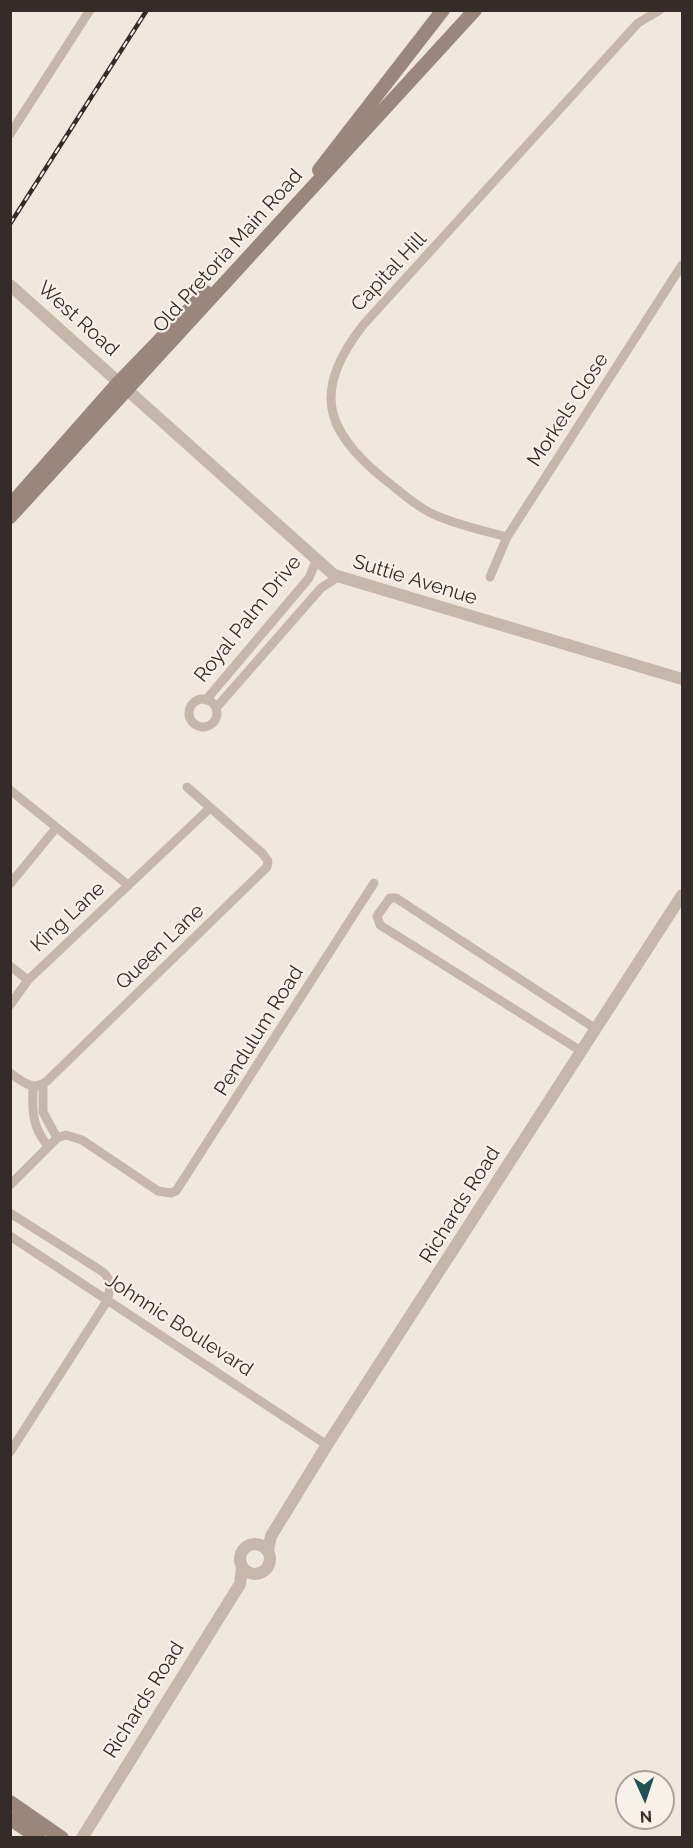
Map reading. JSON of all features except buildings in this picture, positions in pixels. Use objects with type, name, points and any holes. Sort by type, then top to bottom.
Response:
[{"type":"main road","name":"Old Pretoria Main Road","points":[[10,517],[123,386],[309,182],[443,10]]},
{"type":"main road","name":"Old Pretoria Main Road","points":[[10,505],[475,10]]},
{"type":"main road","points":[[10,1802],[62,1838]]},
{"type":"main road","points":[[10,1819],[39,1838]]},
{"type":"street","points":[[10,135],[90,10]]},
{"type":"street","name":"Capital Hill","points":[[507,537],[430,513],[364,462],[340,436],[332,407],[332,377],[343,352],[364,324],[638,23],[660,10]]},
{"type":"street","name":"Morkels Close","points":[[490,577],[507,537],[682,265]]},
{"type":"street","name":"West Road","points":[[13,287],[123,386]]},
{"type":"street","name":"Suttie Avenue","points":[[123,386],[316,561],[338,577],[682,679]]},
{"type":"street","name":"Royal Palm Drive","points":[[206,700],[311,576],[316,561]]},
{"type":"street","name":"Royal Palm Drive","points":[[216,708],[321,588],[338,577]]},
{"type":"street","points":[[271,622],[283,632]]},
{"type":"street","points":[[206,700],[216,708],[216,718],[210,725],[200,726],[193,723],[189,716],[191,706],[196,701],[206,700]]},
{"type":"street","points":[[187,787],[210,808]]},
{"type":"street","name":"King Lane","points":[[10,790],[128,885]]},
{"type":"street","name":"King Lane","points":[[10,1005],[28,980],[210,808]]},
{"type":"street","name":"Queen Lane","points":[[38,1086],[267,867],[267,858],[210,808]]},
{"type":"street","points":[[10,884],[56,828]]},
{"type":"street","name":"Pendulum Road","points":[[62,1136],[82,1140],[153,1188],[171,1193],[183,1184],[374,883]]},
{"type":"street","name":"Richards Road","points":[[263,1547],[682,894]]},
{"type":"street","points":[[581,1051],[380,925],[377,916],[390,898],[396,898],[596,1029]]},
{"type":"street","points":[[10,966],[28,980]]},
{"type":"street","points":[[10,1073],[38,1086]]},
{"type":"street","points":[[10,1185],[48,1146],[62,1136],[43,1112],[38,1086]]},
{"type":"street","points":[[38,1086],[34,1123],[36,1132],[48,1146]]},
{"type":"street","points":[[10,1213],[108,1277],[111,1285],[107,1301],[10,1452]]},
{"type":"street","name":"Johnnic Boulevard","points":[[10,1236],[107,1301],[224,1374],[327,1445]]},
{"type":"street","points":[[263,1547],[270,1564],[264,1572],[255,1575],[242,1567],[240,1558],[244,1549],[263,1547]]},
{"type":"street","name":"Richards Road","points":[[82,1838],[240,1584],[242,1567]]},
{"type":"street","name":"Richards Road","points":[[240,1584],[255,1575]]},
{"type":"railway","points":[[10,224],[147,10]]}]
